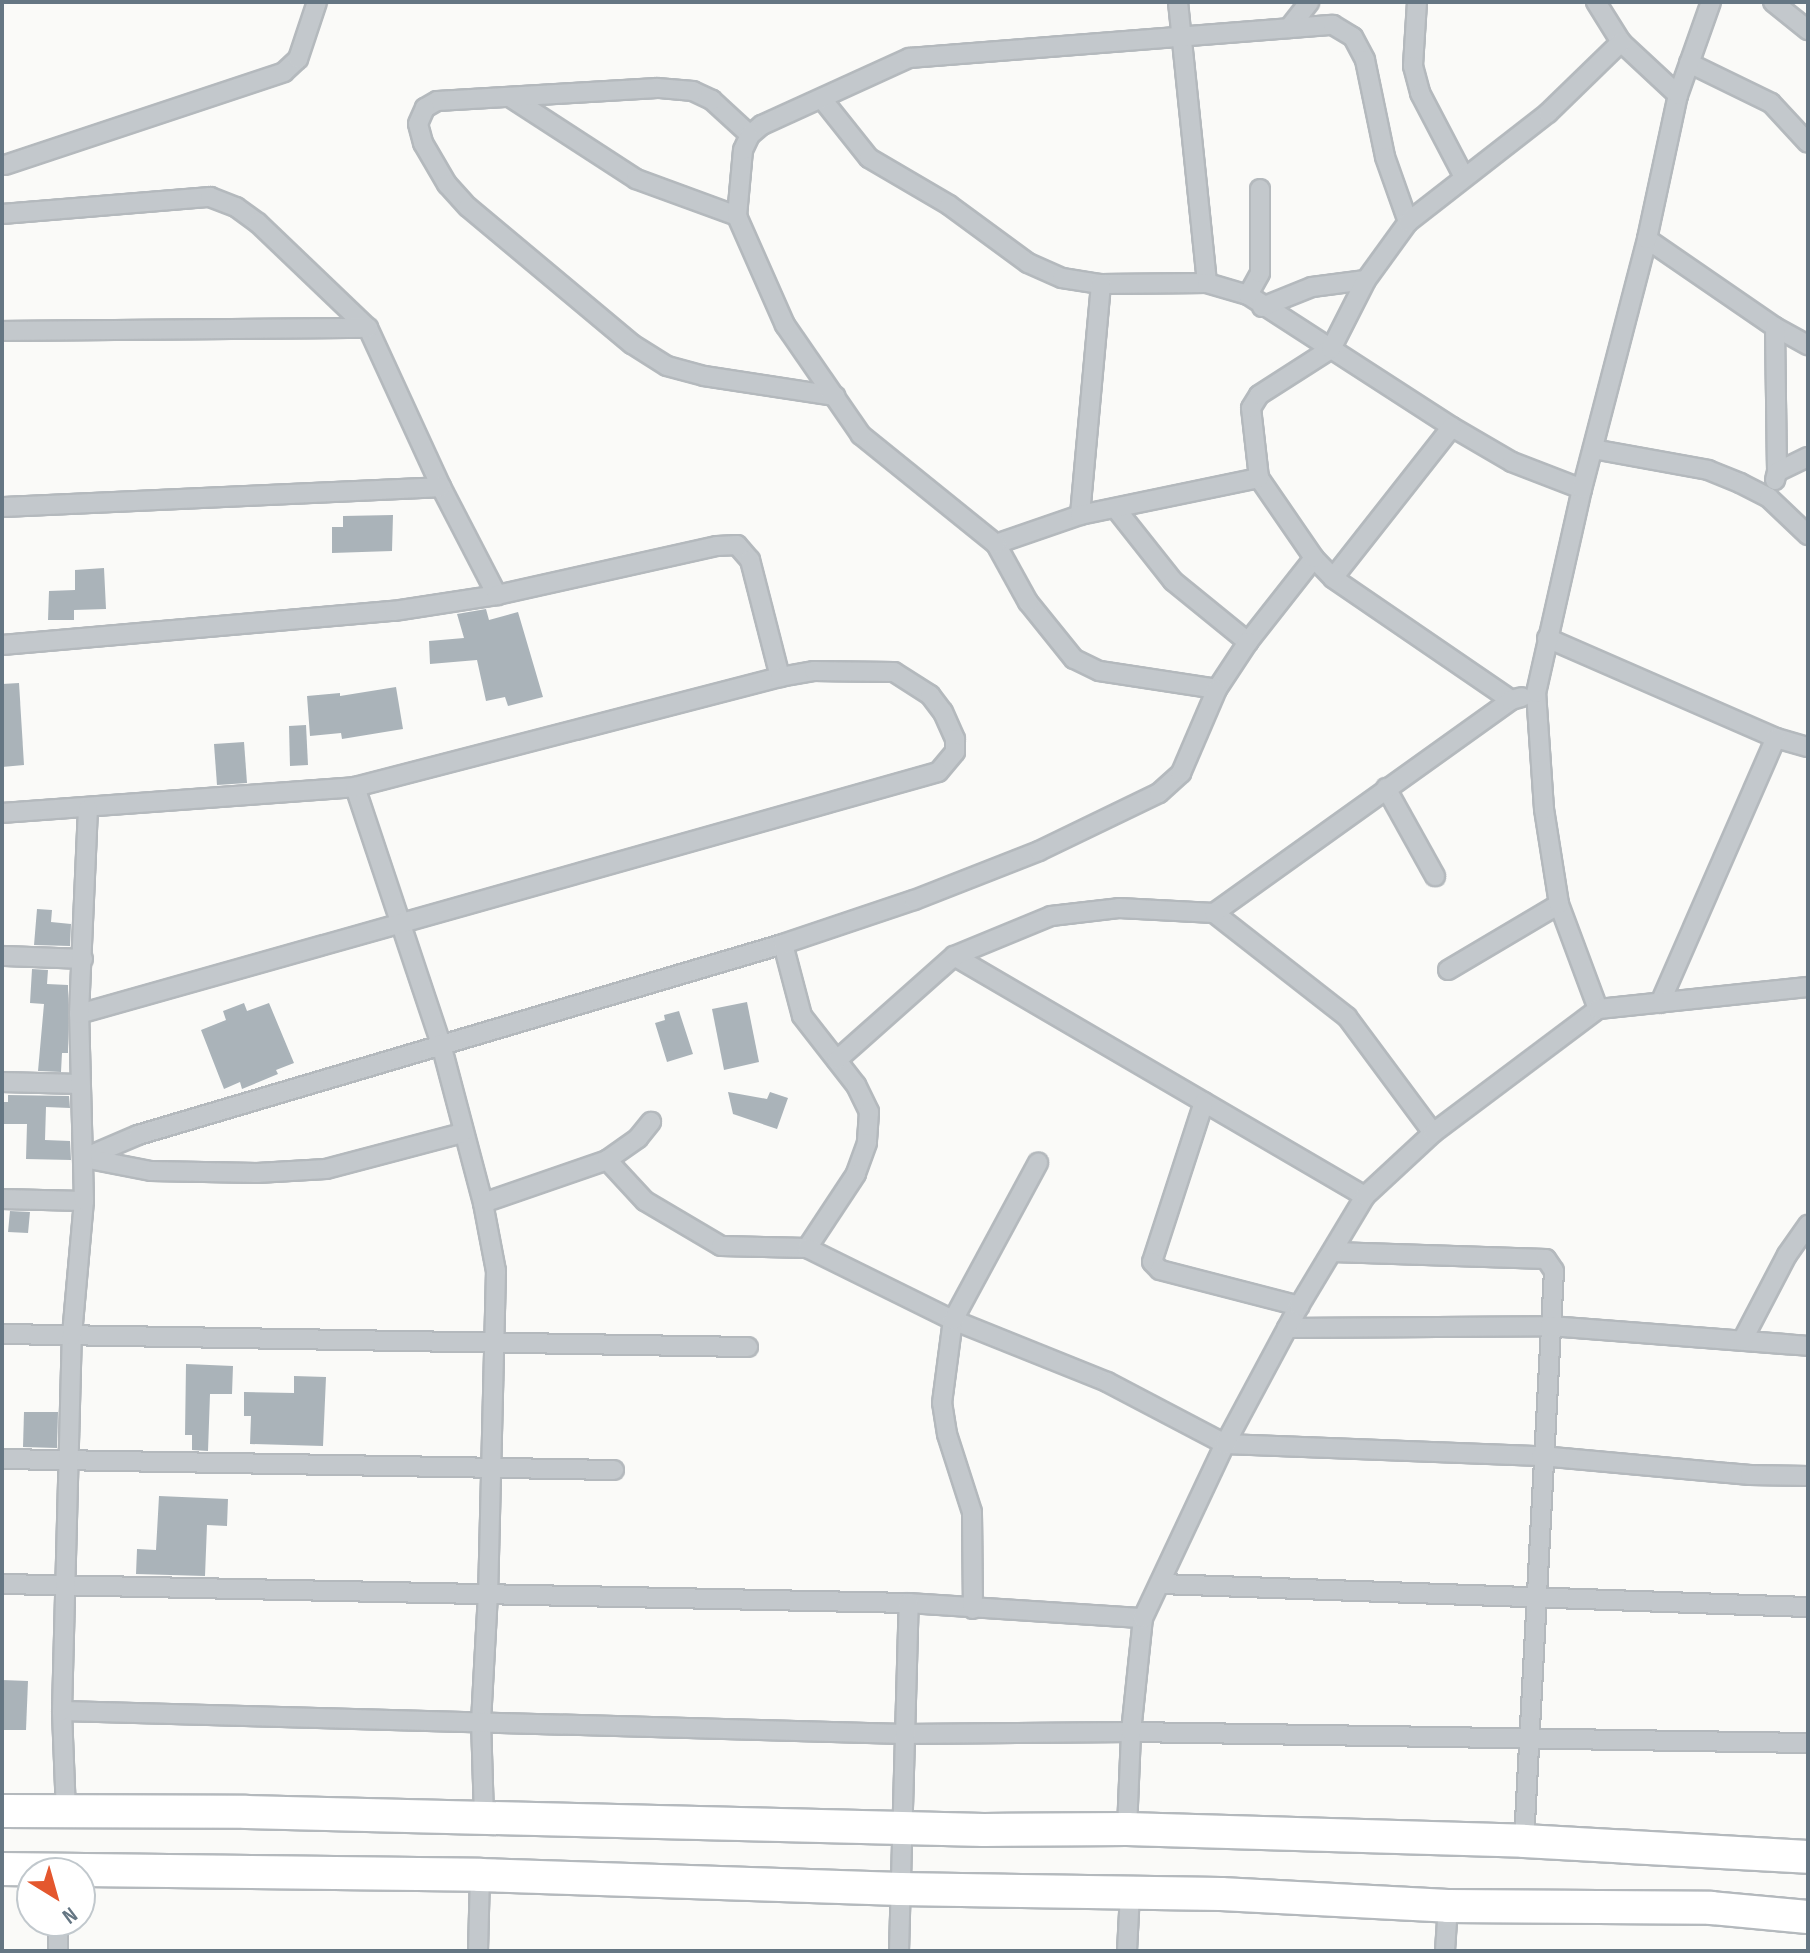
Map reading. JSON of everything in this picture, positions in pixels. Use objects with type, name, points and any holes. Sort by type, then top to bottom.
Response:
[{"type":"highway","points":[[2,1811],[905,1826],[984,1830],[1127,1829],[1524,1841],[1808,1857]]},
{"type":"highway","points":[[96,1871],[480,1875],[900,1889],[1221,1894],[1448,1906],[1711,1908],[1808,1917]]},
{"type":"street","points":[[3,169],[284,72],[298,59],[317,2]]},
{"type":"street","points":[[1178,2],[1207,283]]},
{"type":"street","points":[[1289,28],[1309,2]]},
{"type":"street","points":[[1417,2],[1412,40],[1416,79],[1464,177]]},
{"type":"street","points":[[1596,2],[1621,42],[1678,95]]},
{"type":"street","points":[[1598,1009],[1559,904],[1544,809],[1536,693],[1582,489],[1647,239],[1678,95],[1711,2]]},
{"type":"street","points":[[1773,2],[1808,30]]},
{"type":"street","points":[[1217,689],[1099,671],[1074,659],[1028,602],[996,544],[861,435],[785,325],[737,216],[743,150],[750,135],[762,125],[909,58],[1333,25],[1353,37],[1365,60],[1385,157],[1408,222]]},
{"type":"street","points":[[1511,700],[1333,578],[1314,558],[1259,478],[1251,408],[1259,395],[1331,349],[1366,280],[1408,222],[1548,113],[1621,42]]},
{"type":"street","points":[[1689,63],[1771,103],[1808,143]]},
{"type":"street","points":[[750,135],[712,100],[693,91],[657,88],[513,99],[437,101],[425,108],[418,124],[423,143],[447,184],[468,207],[632,344],[667,366],[704,376],[835,396]]},
{"type":"street","points":[[513,99],[636,179],[737,216]]},
{"type":"street","points":[[822,99],[878,165],[949,205],[1028,263],[1062,278],[1101,284],[1207,283],[1255,301],[1512,462],[1582,489]]},
{"type":"street","points":[[1255,301],[1260,273],[1260,189]]},
{"type":"street","points":[[2,214],[210,197],[236,207],[258,223],[368,328],[441,487],[497,595]]},
{"type":"street","points":[[1647,239],[1775,327],[1808,345]]},
{"type":"street","points":[[1255,301],[1312,287],[1366,280]]},
{"type":"street","points":[[1080,515],[1101,284]]},
{"type":"street","points":[[1769,498],[1777,472],[1775,327]]},
{"type":"street","points":[[2,331],[368,328]]},
{"type":"street","points":[[1333,578],[1452,427]]},
{"type":"street","points":[[1593,449],[1708,470],[1769,498],[1808,535]]},
{"type":"street","points":[[1777,472],[1808,457]]},
{"type":"street","points":[[996,544],[1080,515],[1259,478]]},
{"type":"street","points":[[2,507],[441,487]]},
{"type":"street","points":[[1116,509],[1173,581],[1248,642]]},
{"type":"street","points":[[2,645],[394,611],[497,595],[717,546],[737,545],[750,560],[780,677]]},
{"type":"street","points":[[84,1158],[138,1135],[783,944],[914,900],[1039,851],[1159,793],[1181,773],[1217,689],[1248,642],[1314,558]]},
{"type":"street","points":[[1547,638],[1776,738],[1808,747]]},
{"type":"street","points":[[2,813],[355,787],[780,677],[814,671],[894,672],[930,695],[943,712],[955,739],[955,752],[938,772],[400,921],[79,1014]]},
{"type":"street","points":[[1214,913],[1511,700],[1536,693]]},
{"type":"street","points":[[1660,1003],[1776,738]]},
{"type":"street","points":[[355,787],[441,1044],[462,1133],[483,1203],[496,1271],[496,1343],[488,1469],[488,1593],[481,1721],[484,1818]]},
{"type":"street","points":[[1386,788],[1435,876]]},
{"type":"street","points":[[66,1812],[62,1711],[72,1335],[84,1201],[79,1014],[88,809]]},
{"type":"street","points":[[1448,970],[1559,904]]},
{"type":"street","points":[[837,1060],[954,956],[1051,916],[1119,908],[1214,913],[1347,1017],[1433,1133]]},
{"type":"street","points":[[783,944],[802,1016],[856,1085],[869,1112],[867,1143],[856,1174],[807,1248]]},
{"type":"street","points":[[2,956],[83,959]]},
{"type":"street","points":[[954,956],[1365,1196]]},
{"type":"street","points":[[1127,1829],[1131,1732],[1143,1618],[1225,1444],[1299,1306],[1365,1196],[1433,1133],[1598,1009],[1808,987]]},
{"type":"street","points":[[2,1082],[79,1084]]},
{"type":"street","points":[[1204,1102],[1152,1262],[1160,1270],[1299,1306]]},
{"type":"street","points":[[483,1203],[607,1160],[638,1138],[651,1122]]},
{"type":"street","points":[[84,1158],[151,1171],[257,1173],[326,1169],[462,1133]]},
{"type":"street","points":[[607,1160],[645,1201],[721,1246],[807,1248],[953,1320],[1107,1382],[1225,1444],[1541,1456],[1750,1475],[1808,1476]]},
{"type":"street","points":[[973,1609],[972,1512],[947,1434],[942,1403],[953,1320],[1038,1163]]},
{"type":"street","points":[[2,1199],[84,1201]]},
{"type":"street","points":[[1743,1339],[1787,1255],[1808,1225]]},
{"type":"street","points":[[1333,1252],[1546,1259],[1554,1271],[1541,1456],[1538,1598],[1524,1841]]},
{"type":"street","points":[[1287,1328],[1550,1326],[1808,1346]]},
{"type":"street","points":[[2,1334],[748,1347]]},
{"type":"street","points":[[2,1459],[614,1470]]},
{"type":"street","points":[[2,1584],[909,1603],[1143,1618]]},
{"type":"street","points":[[1161,1584],[1808,1607]]},
{"type":"street","points":[[899,1951],[905,1826],[904,1734],[909,1603]]},
{"type":"street","points":[[62,1711],[904,1734],[1131,1732],[1808,1743]]},
{"type":"street","points":[[478,1951],[480,1875]]},
{"type":"street","points":[[1127,1951],[1130,1893]]},
{"type":"street","points":[[1445,1951],[1448,1906]]},
{"type":"building","points":[[393,515],[392,551],[332,553],[332,527],[343,527],[343,516]]},
{"type":"building","points":[[104,568],[106,609],[74,610],[74,620],[48,620],[49,591],[75,590],[75,570]]},
{"type":"building","points":[[486,609],[489,620],[518,612],[543,697],[508,706],[505,697],[486,701],[477,660],[430,664],[429,641],[464,638],[457,614]]},
{"type":"building","points":[[19,683],[24,765],[2,767],[2,684]]},
{"type":"building","points":[[396,687],[403,729],[342,739],[341,733],[310,736],[307,696],[340,693],[340,696]]},
{"type":"building","points":[[306,725],[308,765],[290,766],[289,726]]},
{"type":"building","points":[[244,742],[247,783],[217,785],[214,744]]},
{"type":"building","points":[[37,909],[52,910],[51,922],[71,924],[70,946],[34,945]]},
{"type":"building","points":[[32,969],[48,970],[47,984],[68,985],[68,1053],[62,1053],[61,1072],[38,1071],[44,1004],[30,1003]]},
{"type":"building","points":[[747,1002],[759,1062],[724,1070],[712,1009]]},
{"type":"building","points":[[244,1003],[247,1011],[269,1003],[294,1063],[276,1070],[278,1074],[242,1089],[240,1082],[224,1089],[201,1030],[226,1020],[223,1011]]},
{"type":"building","points":[[679,1011],[693,1054],[667,1062],[655,1023],[665,1020],[664,1015]]},
{"type":"building","points":[[728,1092],[767,1099],[770,1092],[788,1098],[777,1129],[733,1114]]},
{"type":"building","points":[[8,1095],[69,1096],[70,1108],[46,1107],[45,1140],[70,1141],[71,1160],[26,1159],[27,1124],[2,1124],[2,1102],[8,1102]]},
{"type":"building","points":[[10,1211],[30,1212],[28,1233],[8,1232]]},
{"type":"building","points":[[186,1364],[233,1366],[232,1394],[210,1394],[208,1451],[192,1450],[192,1435],[185,1435]]},
{"type":"building","points":[[294,1376],[326,1377],[323,1446],[250,1444],[251,1416],[244,1416],[244,1392],[294,1393]]},
{"type":"building","points":[[24,1412],[58,1412],[57,1448],[23,1447]]},
{"type":"building","points":[[159,1496],[228,1499],[227,1526],[207,1525],[205,1576],[136,1574],[137,1549],[156,1550]]},
{"type":"building","points":[[2,1680],[28,1681],[26,1730],[2,1730]]}]
